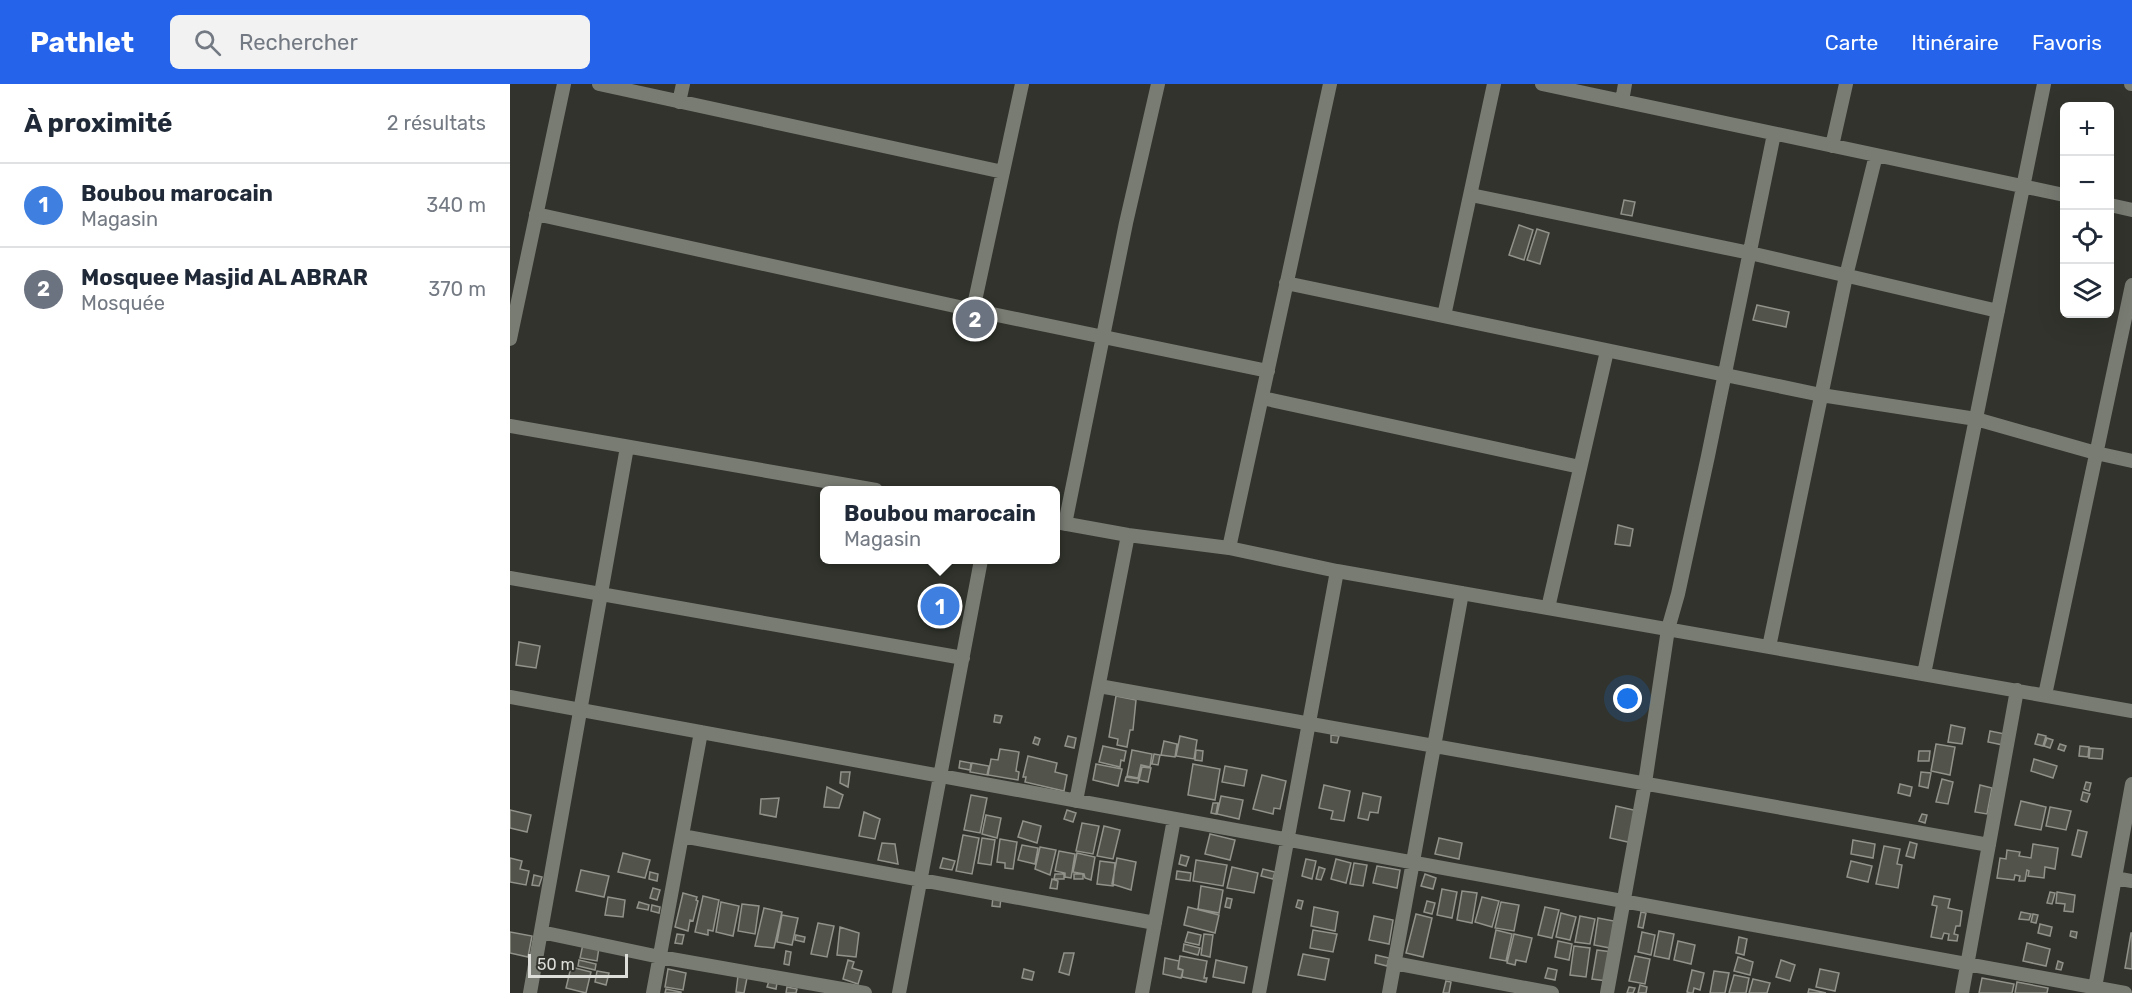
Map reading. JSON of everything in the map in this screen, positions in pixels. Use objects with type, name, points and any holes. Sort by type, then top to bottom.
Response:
[{"type":"street","points":[[510,339],[564,84]]},
{"type":"street","points":[[599,84],[1003,172]]},
{"type":"street","points":[[679,102],[683,84]]},
{"type":"street","points":[[974,310],[1022,84]]},
{"type":"street","points":[[1158,84],[1126,223],[1104,337],[1060,523],[1128,535],[1229,548],[1337,571],[2132,711]]},
{"type":"street","points":[[1229,548],[1330,84]]},
{"type":"street","points":[[1444,316],[1494,84]]},
{"type":"street","points":[[1542,84],[2060,194]]},
{"type":"street","points":[[1622,101],[1625,84]]},
{"type":"street","points":[[1832,146],[1846,84]]},
{"type":"street","points":[[1924,674],[2044,84]]},
{"type":"street","points":[[1607,993],[1645,783],[1668,629],[1686,559],[1774,134]]},
{"type":"street","points":[[1769,647],[1846,276],[1876,155]]},
{"type":"street","points":[[1471,195],[1750,253],[1998,311]]},
{"type":"street","points":[[2114,206],[2132,210]]},
{"type":"street","points":[[536,214],[974,310],[1268,371]]},
{"type":"street","points":[[1286,283],[1821,394],[1976,419],[2132,461]]},
{"type":"street","points":[[2045,695],[2132,285]]},
{"type":"street","points":[[1548,608],[1607,351]]},
{"type":"street","points":[[1262,398],[1580,467]]},
{"type":"street","points":[[510,426],[853,486]]},
{"type":"street","points":[[530,993],[627,447]]},
{"type":"street","points":[[1076,801],[1128,535]]},
{"type":"street","points":[[899,993],[980,564]]},
{"type":"street","points":[[1259,993],[1337,571]]},
{"type":"street","points":[[510,578],[963,658]]},
{"type":"street","points":[[1389,993],[1462,593]]},
{"type":"street","points":[[1098,686],[1989,845]]},
{"type":"street","points":[[1962,993],[2017,690]]},
{"type":"street","points":[[510,697],[1967,964],[2094,990],[2125,993]]},
{"type":"street","points":[[653,993],[701,732]]},
{"type":"street","points":[[2094,990],[2132,784]]},
{"type":"street","points":[[1143,993],[1174,819]]},
{"type":"street","points":[[682,836],[1155,923]]},
{"type":"street","points":[[2115,878],[2132,880]]},
{"type":"street","points":[[541,932],[660,957],[866,993]]},
{"type":"street","points":[[1394,963],[1482,986],[1552,993]]},
{"type":"building","points":[[1624,200],[1635,202],[1632,216],[1621,214]]},
{"type":"building","points":[[1519,225],[1533,230],[1524,260],[1509,255]]},
{"type":"building","points":[[1537,229],[1549,233],[1540,264],[1527,260]]},
{"type":"building","points":[[1757,305],[1789,312],[1786,327],[1753,320]]},
{"type":"building","points":[[1618,525],[1633,529],[1630,546],[1615,544]]},
{"type":"building","points":[[519,642],[540,646],[536,668],[516,665]]},
{"type":"building","points":[[1116,696],[1136,700],[1133,730],[1130,730],[1127,747],[1117,745],[1118,739],[1109,737]]},
{"type":"building","points":[[995,715],[1002,716],[1000,723],[994,722]]},
{"type":"building","points":[[1951,725],[1965,728],[1962,744],[1948,742]]},
{"type":"building","points":[[1990,731],[2005,734],[2003,745],[1988,742]]},
{"type":"building","points":[[2038,734],[2046,736],[2043,746],[2035,744]]},
{"type":"building","points":[[1331,735],[1339,736],[1337,743],[1331,742]]},
{"type":"building","points":[[1068,736],[1076,738],[1074,748],[1065,746]]},
{"type":"building","points":[[1180,736],[1197,740],[1194,759],[1176,756]]},
{"type":"building","points":[[1035,737],[1040,739],[1038,745],[1033,743]]},
{"type":"building","points":[[2047,738],[2053,740],[2050,748],[2044,746]]},
{"type":"building","points":[[1164,741],[1177,744],[1175,757],[1161,755]]},
{"type":"building","points":[[1936,744],[1955,747],[1950,775],[1931,771]]},
{"type":"building","points":[[2060,744],[2066,746],[2064,751],[2058,749]]},
{"type":"building","points":[[1103,746],[1126,751],[1120,767],[1099,762]]},
{"type":"building","points":[[2080,746],[2089,747],[2088,757],[2079,756]]},
{"type":"building","points":[[2090,748],[2103,749],[2102,759],[2089,758]]},
{"type":"building","points":[[1000,749],[1019,752],[1016,771],[1019,772],[1018,780],[988,775],[991,759],[998,760]]},
{"type":"building","points":[[1132,750],[1152,754],[1150,767],[1141,765],[1138,778],[1127,776]]},
{"type":"building","points":[[1196,750],[1203,751],[1202,761],[1195,760]]},
{"type":"building","points":[[1919,751],[1930,751],[1929,761],[1918,761]]},
{"type":"building","points":[[1154,754],[1160,755],[1158,765],[1152,764]]},
{"type":"building","points":[[1028,756],[1057,763],[1055,772],[1067,775],[1064,791],[1025,782],[1026,777],[1023,777]]},
{"type":"building","points":[[2034,759],[2057,766],[2053,778],[2031,771]]},
{"type":"building","points":[[960,761],[971,763],[970,770],[959,768]]},
{"type":"building","points":[[972,763],[989,766],[987,775],[970,772]]},
{"type":"building","points":[[1096,764],[1122,769],[1118,786],[1093,780]]},
{"type":"building","points":[[1193,764],[1220,769],[1215,800],[1188,795]]},
{"type":"building","points":[[1225,766],[1247,770],[1244,786],[1222,782]]},
{"type":"building","points":[[1142,767],[1151,768],[1148,782],[1139,780]]},
{"type":"building","points":[[841,772],[850,772],[848,787],[840,783]]},
{"type":"building","points":[[1921,772],[1931,773],[1928,788],[1919,786]]},
{"type":"building","points":[[1262,775],[1286,781],[1280,809],[1274,808],[1273,814],[1253,809]]},
{"type":"building","points":[[1126,777],[1139,779],[1138,783],[1125,781]]},
{"type":"building","points":[[1942,779],[1953,782],[1948,804],[1936,802]]},
{"type":"building","points":[[2086,782],[2091,783],[2089,791],[2084,789]]},
{"type":"building","points":[[1900,784],[1912,787],[1910,796],[1898,793]]},
{"type":"building","points":[[1324,785],[1350,791],[1344,821],[1331,819],[1333,811],[1319,808]]},
{"type":"building","points":[[1980,785],[1992,788],[1987,814],[1975,812]]},
{"type":"building","points":[[827,787],[843,795],[839,808],[824,807]]},
{"type":"building","points":[[2083,792],[2090,794],[2087,802],[2081,800]]},
{"type":"building","points":[[1363,793],[1381,797],[1378,813],[1370,812],[1368,820],[1358,818]]},
{"type":"building","points":[[971,795],[987,798],[980,833],[964,830]]},
{"type":"building","points":[[1221,796],[1243,800],[1239,819],[1217,814]]},
{"type":"building","points":[[779,798],[776,817],[760,814],[761,799]]},
{"type":"building","points":[[2021,801],[2046,807],[2041,830],[2015,825]]},
{"type":"building","points":[[1213,803],[1218,803],[1216,814],[1211,813]]},
{"type":"building","points":[[1616,806],[1638,811],[1632,843],[1610,838]]},
{"type":"building","points":[[2050,807],[2071,811],[2066,830],[2046,826]]},
{"type":"building","points":[[510,810],[531,815],[527,832],[510,828]]},
{"type":"building","points":[[1067,810],[1076,813],[1073,822],[1064,819]]},
{"type":"building","points":[[864,812],[880,819],[875,839],[859,836]]},
{"type":"building","points":[[1922,814],[1927,815],[1925,823],[1919,821]]},
{"type":"building","points":[[986,815],[1001,818],[997,838],[982,834]]},
{"type":"building","points":[[1023,821],[1041,826],[1037,843],[1018,837]]},
{"type":"building","points":[[1082,823],[1099,826],[1093,854],[1076,851]]},
{"type":"building","points":[[1104,826],[1120,830],[1113,859],[1097,856]]},
{"type":"building","points":[[2078,830],[2087,832],[2081,857],[2072,855]]},
{"type":"building","points":[[1210,834],[1235,840],[1230,860],[1205,854]]},
{"type":"building","points":[[963,835],[979,838],[972,874],[956,871]]},
{"type":"building","points":[[982,838],[995,840],[991,865],[978,863]]},
{"type":"building","points":[[1439,838],[1462,843],[1459,859],[1435,854]]},
{"type":"building","points":[[1000,839],[1017,842],[1013,869],[1005,868],[1005,863],[997,862]]},
{"type":"building","points":[[1853,840],[1875,844],[1873,858],[1851,854]]},
{"type":"building","points":[[1910,842],[1917,844],[1914,858],[1906,856]]},
{"type":"building","points":[[882,843],[895,844],[898,864],[878,860]]},
{"type":"building","points":[[2033,844],[2058,848],[2055,869],[2045,867],[2044,878],[2028,876],[2029,871],[2027,870],[2025,881],[2019,881],[2020,876],[2015,875],[2014,880],[1997,878],[2000,858],[2006,859],[2007,850],[2020,852],[2019,856],[2031,858]]},
{"type":"building","points":[[1022,845],[1038,848],[1035,864],[1018,860]]},
{"type":"building","points":[[1884,846],[1900,849],[1897,864],[1902,865],[1898,888],[1876,884]]},
{"type":"building","points":[[1040,847],[1056,850],[1050,875],[1035,869]]},
{"type":"building","points":[[1059,851],[1075,854],[1071,878],[1065,877],[1065,873],[1055,871]]},
{"type":"building","points":[[623,853],[650,860],[645,878],[618,872]]},
{"type":"building","points":[[1077,853],[1095,857],[1091,880],[1085,878],[1084,874],[1073,872]]},
{"type":"building","points":[[1181,855],[1189,857],[1186,866],[1179,864]]},
{"type":"building","points":[[510,858],[522,861],[520,869],[529,871],[526,885],[510,882]]},
{"type":"building","points":[[943,858],[955,861],[952,870],[940,868]]},
{"type":"building","points":[[1117,858],[1136,862],[1131,890],[1112,884]]},
{"type":"building","points":[[1306,859],[1316,861],[1312,879],[1302,876]]},
{"type":"building","points":[[1336,859],[1351,863],[1346,883],[1331,879]]},
{"type":"building","points":[[1196,860],[1227,865],[1223,886],[1193,881]]},
{"type":"building","points":[[1100,861],[1115,863],[1113,886],[1097,884]]},
{"type":"building","points":[[1851,861],[1872,866],[1868,882],[1847,877]]},
{"type":"building","points":[[1354,863],[1367,865],[1363,886],[1350,884]]},
{"type":"building","points":[[1377,866],[1400,870],[1397,888],[1373,883]]},
{"type":"building","points":[[1232,867],[1258,873],[1254,893],[1227,888]]},
{"type":"building","points":[[1319,867],[1325,869],[1321,880],[1316,879]]},
{"type":"building","points":[[1263,869],[1275,872],[1273,879],[1261,876]]},
{"type":"building","points":[[581,870],[609,876],[604,897],[576,891]]},
{"type":"building","points":[[1177,871],[1191,873],[1190,881],[1176,879]]},
{"type":"building","points":[[650,872],[658,874],[657,881],[649,879]]},
{"type":"building","points":[[1055,874],[1064,874],[1064,879],[1054,879]]},
{"type":"building","points":[[1074,874],[1083,874],[1083,879],[1074,879]]},
{"type":"building","points":[[1425,874],[1436,878],[1433,889],[1421,886]]},
{"type":"building","points":[[534,875],[542,877],[539,886],[532,885]]},
{"type":"building","points":[[1052,879],[1058,881],[1057,889],[1050,888]]},
{"type":"building","points":[[1201,886],[1223,890],[1219,913],[1198,909]]},
{"type":"building","points":[[653,888],[660,890],[657,900],[650,898]]},
{"type":"building","points":[[1442,889],[1457,892],[1452,918],[1437,915]]},
{"type":"building","points":[[1462,891],[1477,893],[1472,923],[1457,920]]},
{"type":"building","points":[[2050,892],[2055,893],[2052,904],[2047,903]]},
{"type":"building","points":[[2057,892],[2075,895],[2073,912],[2064,911],[2065,904],[2056,903]]},
{"type":"building","points":[[683,893],[697,897],[698,901],[688,931],[675,927]]},
{"type":"building","points":[[703,896],[719,900],[713,931],[708,930],[708,935],[695,932]]},
{"type":"building","points":[[1934,896],[1950,899],[1948,908],[1962,911],[1960,926],[1956,926],[1954,934],[1958,935],[1957,941],[1948,940],[1949,934],[1944,933],[1942,939],[1931,937],[1937,906],[1932,905]]},
{"type":"building","points":[[608,897],[625,900],[623,917],[605,915]]},
{"type":"building","points":[[993,897],[1001,898],[1000,907],[992,906]]},
{"type":"building","points":[[1482,897],[1499,901],[1492,927],[1475,922]]},
{"type":"building","points":[[1227,898],[1232,899],[1230,908],[1225,907]]},
{"type":"building","points":[[1298,900],[1303,901],[1301,909],[1296,907]]},
{"type":"building","points":[[1427,901],[1435,903],[1432,914],[1424,912]]},
{"type":"building","points":[[639,902],[649,905],[648,910],[637,908]]},
{"type":"building","points":[[721,902],[739,906],[733,936],[716,932]]},
{"type":"building","points":[[1501,902],[1519,905],[1514,931],[1495,928]]},
{"type":"building","points":[[742,904],[759,906],[755,934],[738,931]]},
{"type":"building","points":[[652,905],[660,907],[659,913],[651,911]]},
{"type":"building","points":[[1188,907],[1219,915],[1215,933],[1184,925]]},
{"type":"building","points":[[1314,907],[1338,912],[1335,931],[1311,926]]},
{"type":"building","points":[[1545,907],[1559,910],[1552,938],[1538,935]]},
{"type":"building","points":[[764,908],[782,912],[774,948],[755,946]]},
{"type":"building","points":[[1641,912],[1646,913],[1643,928],[1638,927]]},
{"type":"building","points":[[2021,912],[2031,914],[2029,920],[2019,919]]},
{"type":"building","points":[[1561,913],[1576,917],[1570,940],[1556,937]]},
{"type":"building","points":[[1416,914],[1432,918],[1423,957],[1406,953]]},
{"type":"building","points":[[2033,914],[2038,915],[2036,923],[2031,922]]},
{"type":"building","points":[[782,915],[798,918],[792,945],[777,942]]},
{"type":"building","points":[[1374,916],[1393,920],[1389,944],[1369,940]]},
{"type":"building","points":[[1580,916],[1595,919],[1590,944],[1575,942]]},
{"type":"building","points":[[1598,918],[1614,921],[1610,948],[1594,945]]},
{"type":"building","points":[[818,923],[834,926],[827,957],[811,954]]},
{"type":"building","points":[[2040,924],[2052,927],[2050,936],[2038,933]]},
{"type":"building","points":[[840,927],[859,933],[856,957],[837,955]]},
{"type":"building","points":[[1313,930],[1337,934],[1333,952],[1310,948]]},
{"type":"building","points":[[1496,930],[1512,934],[1506,961],[1490,958]]},
{"type":"building","points":[[1659,931],[1674,934],[1669,959],[1654,956]]},
{"type":"building","points":[[2071,931],[2077,932],[2076,938],[2070,936]]},
{"type":"building","points":[[510,932],[532,936],[528,957],[510,953]]},
{"type":"building","points":[[1188,932],[1201,935],[1199,945],[1185,942]]},
{"type":"building","points":[[1642,932],[1655,935],[1651,955],[1638,952]]},
{"type":"building","points":[[2132,933],[2132,969],[2125,968]]},
{"type":"building","points":[[677,934],[684,935],[682,944],[675,943]]},
{"type":"building","points":[[1204,934],[1213,935],[1210,957],[1201,955]]},
{"type":"building","points":[[1514,934],[1532,938],[1526,962],[1516,960],[1515,965],[1507,963]]},
{"type":"building","points":[[796,935],[805,937],[804,942],[795,940]]},
{"type":"building","points":[[1739,937],[1747,939],[1744,955],[1736,953]]},
{"type":"building","points":[[1558,941],[1572,944],[1569,960],[1555,957]]},
{"type":"building","points":[[1678,941],[1695,945],[1691,964],[1674,960]]},
{"type":"building","points":[[2027,943],[2050,949],[2046,966],[2023,961]]},
{"type":"building","points":[[583,944],[599,947],[597,961],[580,958]]},
{"type":"building","points":[[1184,944],[1200,948],[1198,955],[1183,951]]},
{"type":"building","points":[[1574,946],[1590,948],[1586,977],[1570,975]]},
{"type":"building","points":[[1597,950],[1612,952],[1607,981],[1592,979]]},
{"type":"building","points":[[786,951],[791,952],[789,965],[784,964]]},
{"type":"building","points":[[1064,953],[1074,953],[1069,975],[1059,972]]},
{"type":"building","points":[[1303,954],[1329,959],[1325,980],[1298,975]]},
{"type":"building","points":[[1376,955],[1389,958],[1387,966],[1375,963]]},
{"type":"building","points":[[1180,956],[1207,961],[1204,978],[1207,978],[1206,982],[1182,977],[1183,970],[1178,968]]},
{"type":"building","points":[[1635,956],[1650,959],[1645,984],[1629,981]]},
{"type":"building","points":[[1738,957],[1753,962],[1750,975],[1734,971]]},
{"type":"building","points":[[1165,958],[1179,961],[1178,969],[1183,970],[1181,978],[1163,974]]},
{"type":"building","points":[[579,960],[596,964],[595,970],[578,966]]},
{"type":"building","points":[[848,960],[854,962],[852,968],[862,971],[858,984],[843,979]]},
{"type":"building","points":[[1216,960],[1247,967],[1244,983],[1213,977]]},
{"type":"building","points":[[1781,960],[1795,965],[1790,981],[1776,977]]},
{"type":"building","points":[[2058,961],[2063,963],[2061,970],[2056,969]]},
{"type":"building","points":[[571,967],[591,972],[586,993],[566,988]]},
{"type":"building","points":[[1548,968],[1557,970],[1555,980],[1545,978]]},
{"type":"building","points":[[668,969],[686,973],[683,990],[665,987]]},
{"type":"building","points":[[1024,969],[1034,972],[1032,980],[1022,978]]},
{"type":"building","points":[[1820,969],[1839,973],[1835,991],[1816,987]]},
{"type":"building","points":[[1692,970],[1704,973],[1700,990],[1694,988],[1693,993],[1690,993],[1687,992]]},
{"type":"building","points":[[597,971],[609,973],[606,985],[595,982]]},
{"type":"building","points":[[1714,971],[1729,973],[1725,993],[1710,993]]},
{"type":"building","points":[[1734,975],[1749,978],[1746,993],[1729,993]]},
{"type":"building","points":[[738,976],[747,978],[744,993],[736,992]]},
{"type":"building","points":[[1982,978],[2014,984],[2012,993],[1979,993]]},
{"type":"building","points":[[1753,979],[1770,983],[1767,993],[1749,993]]},
{"type":"building","points":[[769,981],[777,983],[776,989],[767,987]]},
{"type":"building","points":[[1446,981],[1451,982],[1449,993],[1443,993]]},
{"type":"building","points":[[2017,982],[2048,988],[2047,993],[2015,993]]},
{"type":"building","points":[[1640,985],[1647,987],[1646,993],[1638,993]]},
{"type":"building","points":[[787,987],[797,989],[796,993],[786,993]]},
{"type":"building","points":[[1629,987],[1635,988],[1633,993],[1627,993]]},
{"type":"building","points":[[666,989],[681,992],[681,993],[665,993]]},
{"type":"building","points":[[1809,989],[1826,993],[1808,993]]},
{"type":"place","name":"Mosquee Masjid AL ABRAR","points":[[975,319]]},
{"type":"place","name":"Boubou marocain","points":[[940,606]]}]
